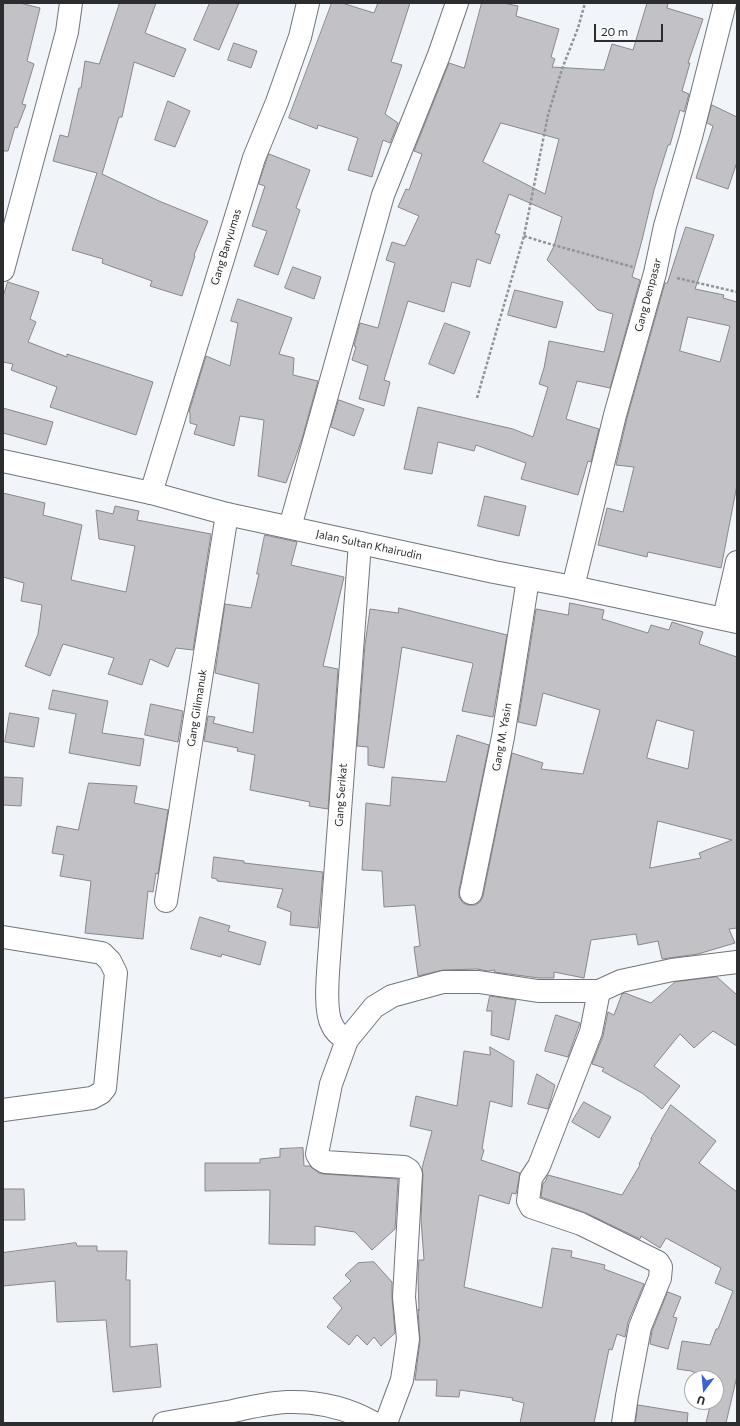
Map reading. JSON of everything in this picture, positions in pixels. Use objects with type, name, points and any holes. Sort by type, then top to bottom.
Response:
[{"type":"street","points":[[3,270],[67,32],[71,3]]},
{"type":"street","name":"Gang Banyumas","points":[[151,493],[254,158],[277,102],[300,37],[308,3]]},
{"type":"street","points":[[290,527],[383,195],[439,55],[457,3]]},
{"type":"street","name":"Gang Denpasar","points":[[572,587],[615,415],[655,273],[665,226],[691,137],[726,3]]},
{"type":"street","name":"Jalan Sultan Khairudin","points":[[3,461],[151,493],[227,514],[528,579],[730,620]]},
{"type":"street","name":"Gang Gilimanuk","points":[[166,901],[227,514]]},
{"type":"street","name":"Gang Serikat","points":[[347,1040],[338,1034],[331,1023],[328,1009],[329,965],[360,543]]},
{"type":"street","points":[[730,620],[737,562]]},
{"type":"street","name":"Gang M. Yasin","points":[[471,893],[503,737],[528,579]]},
{"type":"street","points":[[3,937],[102,953],[110,961],[116,973],[105,1088],[101,1093],[92,1098],[3,1110]]},
{"type":"street","points":[[386,1423],[402,1380],[408,1339],[404,1297],[411,1174],[409,1170],[404,1167],[325,1162],[320,1159],[317,1154],[331,1084],[347,1040],[374,1007],[392,996],[443,982],[479,982],[538,991],[599,991],[620,981],[672,970],[737,962]]},
{"type":"street","points":[[599,991],[591,1032],[539,1166],[531,1178],[528,1201],[531,1207],[580,1224],[658,1262],[661,1267],[660,1278],[640,1327],[623,1423]]},
{"type":"street","points":[[164,1423],[266,1404],[307,1402],[327,1405],[347,1411],[374,1423]]},
{"type":"path","points":[[477,398],[524,236],[548,115],[585,3]]},
{"type":"path","points":[[524,236],[655,273],[737,292]]},
{"type":"building","points":[[3,3],[20,3],[40,8],[27,61],[34,64],[22,104],[26,105],[17,128],[15,127],[8,151],[3,151]]},
{"type":"building","points":[[120,3],[156,3],[145,33],[186,49],[174,77],[134,62],[122,117],[119,117],[102,174],[159,201],[208,221],[194,255],[195,256],[182,296],[150,286],[152,281],[102,263],[103,259],[72,250],[97,173],[53,161],[60,135],[68,137],[79,88],[81,88],[85,61],[99,64]]},
{"type":"building","points":[[210,3],[239,3],[219,50],[194,40]]},
{"type":"building","points":[[332,3],[342,3],[374,13],[378,3],[410,3],[391,62],[402,65],[385,114],[398,123],[390,143],[383,140],[372,177],[348,170],[358,138],[318,125],[317,129],[289,118]]},
{"type":"building","points":[[482,3],[503,3],[518,6],[516,16],[559,29],[551,57],[555,59],[552,67],[604,70],[612,44],[633,50],[647,3],[668,3],[667,8],[703,19],[688,63],[690,63],[682,91],[689,94],[684,112],[680,110],[670,145],[668,145],[654,190],[632,277],[640,280],[610,388],[577,381],[566,419],[599,429],[591,462],[588,461],[578,495],[521,479],[526,463],[476,445],[474,451],[438,442],[432,474],[404,469],[418,407],[513,429],[533,437],[548,387],[539,384],[544,368],[549,341],[604,352],[613,314],[598,310],[547,260],[554,246],[562,217],[509,194],[495,233],[500,235],[490,264],[477,259],[470,287],[452,282],[444,312],[408,301],[384,380],[390,382],[384,406],[359,399],[368,366],[352,360],[360,323],[378,328],[395,263],[386,260],[392,242],[405,246],[419,216],[398,207],[406,189],[409,190],[422,154],[414,151],[449,63],[464,68]],"holes":[[[501,123],[559,139],[545,194],[483,162]]]},
{"type":"building","points":[[234,43],[257,51],[251,68],[228,60]]},
{"type":"building","points":[[168,101],[190,111],[175,147],[155,140]]},
{"type":"building","points":[[712,105],[737,117],[737,162],[728,189],[696,178],[713,126],[707,123]]},
{"type":"building","points":[[269,154],[310,170],[296,208],[300,210],[278,275],[254,266],[267,231],[252,226],[265,186],[259,184]]},
{"type":"building","points":[[686,227],[714,235],[695,289],[724,295],[723,298],[737,302],[737,485],[721,568],[648,552],[647,557],[598,545],[607,508],[623,512],[634,467],[616,465],[627,418],[665,283],[667,283]],"holes":[[[688,317],[730,326],[720,362],[680,351]]]},
{"type":"building","points":[[293,267],[321,277],[314,299],[285,288]]},
{"type":"building","points":[[8,282],[39,292],[30,319],[36,322],[28,342],[67,357],[67,354],[153,382],[136,435],[50,407],[57,387],[11,370],[13,364],[3,362],[3,297]]},
{"type":"building","points":[[515,290],[563,302],[556,328],[508,315]]},
{"type":"building","points":[[238,299],[292,318],[279,354],[294,358],[293,375],[318,381],[302,439],[286,483],[258,476],[264,420],[240,416],[234,446],[194,434],[197,425],[190,423],[189,412],[206,356],[230,366],[238,323],[231,321]]},
{"type":"building","points":[[445,323],[470,332],[454,374],[429,364]]},
{"type":"building","points":[[339,400],[364,409],[354,436],[331,427]]},
{"type":"building","points":[[3,408],[53,422],[46,445],[3,433]]},
{"type":"building","points":[[3,493],[45,503],[43,515],[82,525],[71,580],[126,592],[135,546],[99,539],[96,510],[113,514],[115,506],[139,511],[137,520],[211,534],[193,650],[176,648],[168,667],[150,659],[142,685],[108,674],[114,658],[63,644],[50,676],[25,666],[38,634],[42,605],[21,601],[24,583],[3,577]]},
{"type":"building","points":[[485,496],[526,506],[519,536],[478,526]]},
{"type":"building","points":[[265,535],[297,542],[291,565],[344,577],[323,666],[338,669],[328,809],[309,806],[310,802],[250,790],[255,755],[237,751],[238,748],[204,741],[208,716],[215,717],[213,723],[253,733],[259,684],[215,673],[225,604],[251,608],[259,574],[257,574]]},
{"type":"building","points":[[570,603],[604,610],[602,619],[648,633],[651,625],[669,630],[672,622],[703,632],[699,644],[737,657],[737,928],[729,929],[735,943],[698,954],[662,959],[658,941],[638,945],[636,934],[591,940],[584,978],[554,972],[554,978],[539,978],[494,972],[495,970],[488,971],[477,969],[443,970],[418,976],[414,947],[420,946],[415,905],[384,907],[382,871],[362,870],[366,803],[390,806],[392,777],[446,782],[457,735],[489,745],[459,890],[459,897],[463,903],[475,905],[480,902],[483,896],[512,753],[543,763],[541,769],[583,774],[600,710],[543,693],[536,726],[518,722],[536,609],[568,615]],"holes":[[[657,720],[694,731],[688,769],[647,758]],[[658,821],[732,840],[699,853],[701,858],[650,868]]]},
{"type":"building","points":[[399,608],[507,635],[493,717],[462,711],[472,663],[402,647],[384,768],[368,765],[368,747],[357,746],[365,645],[370,609],[398,613]]},
{"type":"building","points":[[53,690],[108,701],[102,733],[144,739],[140,766],[69,753],[76,714],[49,709]]},
{"type":"building","points":[[151,704],[183,711],[178,742],[145,735]]},
{"type":"building","points":[[10,713],[39,718],[34,747],[5,742]]},
{"type":"building","points":[[3,777],[23,778],[21,806],[3,805]]},
{"type":"building","points":[[89,783],[137,786],[134,803],[168,810],[158,874],[156,873],[153,892],[148,891],[143,939],[85,933],[91,881],[60,876],[64,855],[52,853],[57,826],[78,830]]},
{"type":"building","points":[[214,857],[244,861],[244,863],[323,872],[318,928],[290,925],[291,912],[277,907],[283,889],[217,881],[217,879],[212,878]]},
{"type":"building","points":[[200,917],[230,926],[228,931],[266,942],[260,965],[222,954],[221,957],[191,949]]},
{"type":"building","points":[[717,977],[737,995],[737,1046],[713,1031],[694,1048],[680,1034],[654,1066],[680,1086],[662,1109],[642,1093],[602,1071],[604,1068],[592,1064],[603,1036],[608,1012],[614,1015],[622,994],[625,993],[651,1003],[675,982]]},
{"type":"building","points":[[490,996],[516,1000],[509,1040],[491,1035],[492,1011],[487,1011]]},
{"type":"building","points":[[556,1015],[580,1023],[568,1057],[545,1051]]},
{"type":"building","points":[[490,1047],[514,1061],[512,1107],[490,1101],[482,1149],[484,1150],[481,1160],[520,1173],[516,1194],[512,1193],[509,1204],[479,1195],[464,1287],[542,1308],[552,1248],[572,1251],[571,1257],[605,1265],[604,1269],[644,1284],[628,1322],[625,1337],[617,1334],[612,1350],[609,1349],[594,1423],[520,1423],[524,1403],[512,1400],[513,1398],[460,1390],[459,1397],[436,1396],[437,1380],[415,1380],[420,1341],[418,1309],[419,1311],[419,1260],[424,1260],[421,1219],[422,1168],[432,1131],[410,1126],[416,1096],[457,1106],[464,1051],[490,1055]]},
{"type":"building","points":[[537,1074],[555,1085],[548,1109],[528,1104]]},
{"type":"building","points":[[584,1102],[611,1117],[599,1138],[572,1122]]},
{"type":"building","points":[[671,1105],[716,1141],[699,1163],[737,1192],[737,1376],[726,1423],[706,1423],[709,1410],[724,1410],[724,1370],[677,1369],[682,1341],[710,1345],[716,1329],[718,1329],[733,1291],[715,1283],[721,1268],[666,1238],[660,1248],[641,1236],[640,1239],[586,1213],[541,1197],[543,1183],[548,1175],[622,1195],[640,1165],[639,1164],[651,1139]]},
{"type":"building","points":[[303,1148],[304,1166],[310,1166],[319,1173],[398,1179],[395,1229],[372,1250],[355,1232],[315,1226],[315,1245],[269,1244],[270,1190],[205,1191],[205,1163],[260,1163],[260,1159],[280,1157],[280,1149]]},
{"type":"building","points":[[3,1189],[24,1189],[25,1220],[3,1220]]},
{"type":"building","points":[[76,1243],[77,1246],[97,1246],[97,1251],[127,1251],[126,1280],[130,1280],[130,1347],[157,1344],[161,1387],[113,1392],[106,1320],[57,1322],[55,1281],[3,1286],[3,1253]]},
{"type":"building","points":[[374,1262],[392,1282],[395,1333],[381,1346],[374,1337],[367,1345],[357,1335],[349,1345],[327,1327],[342,1308],[333,1298],[351,1281],[345,1275],[358,1263]]},
{"type":"building","points":[[668,1292],[681,1297],[673,1317],[677,1318],[668,1349],[650,1344],[652,1331]]},
{"type":"building","points":[[638,1405],[688,1413],[687,1423],[636,1423]]}]
